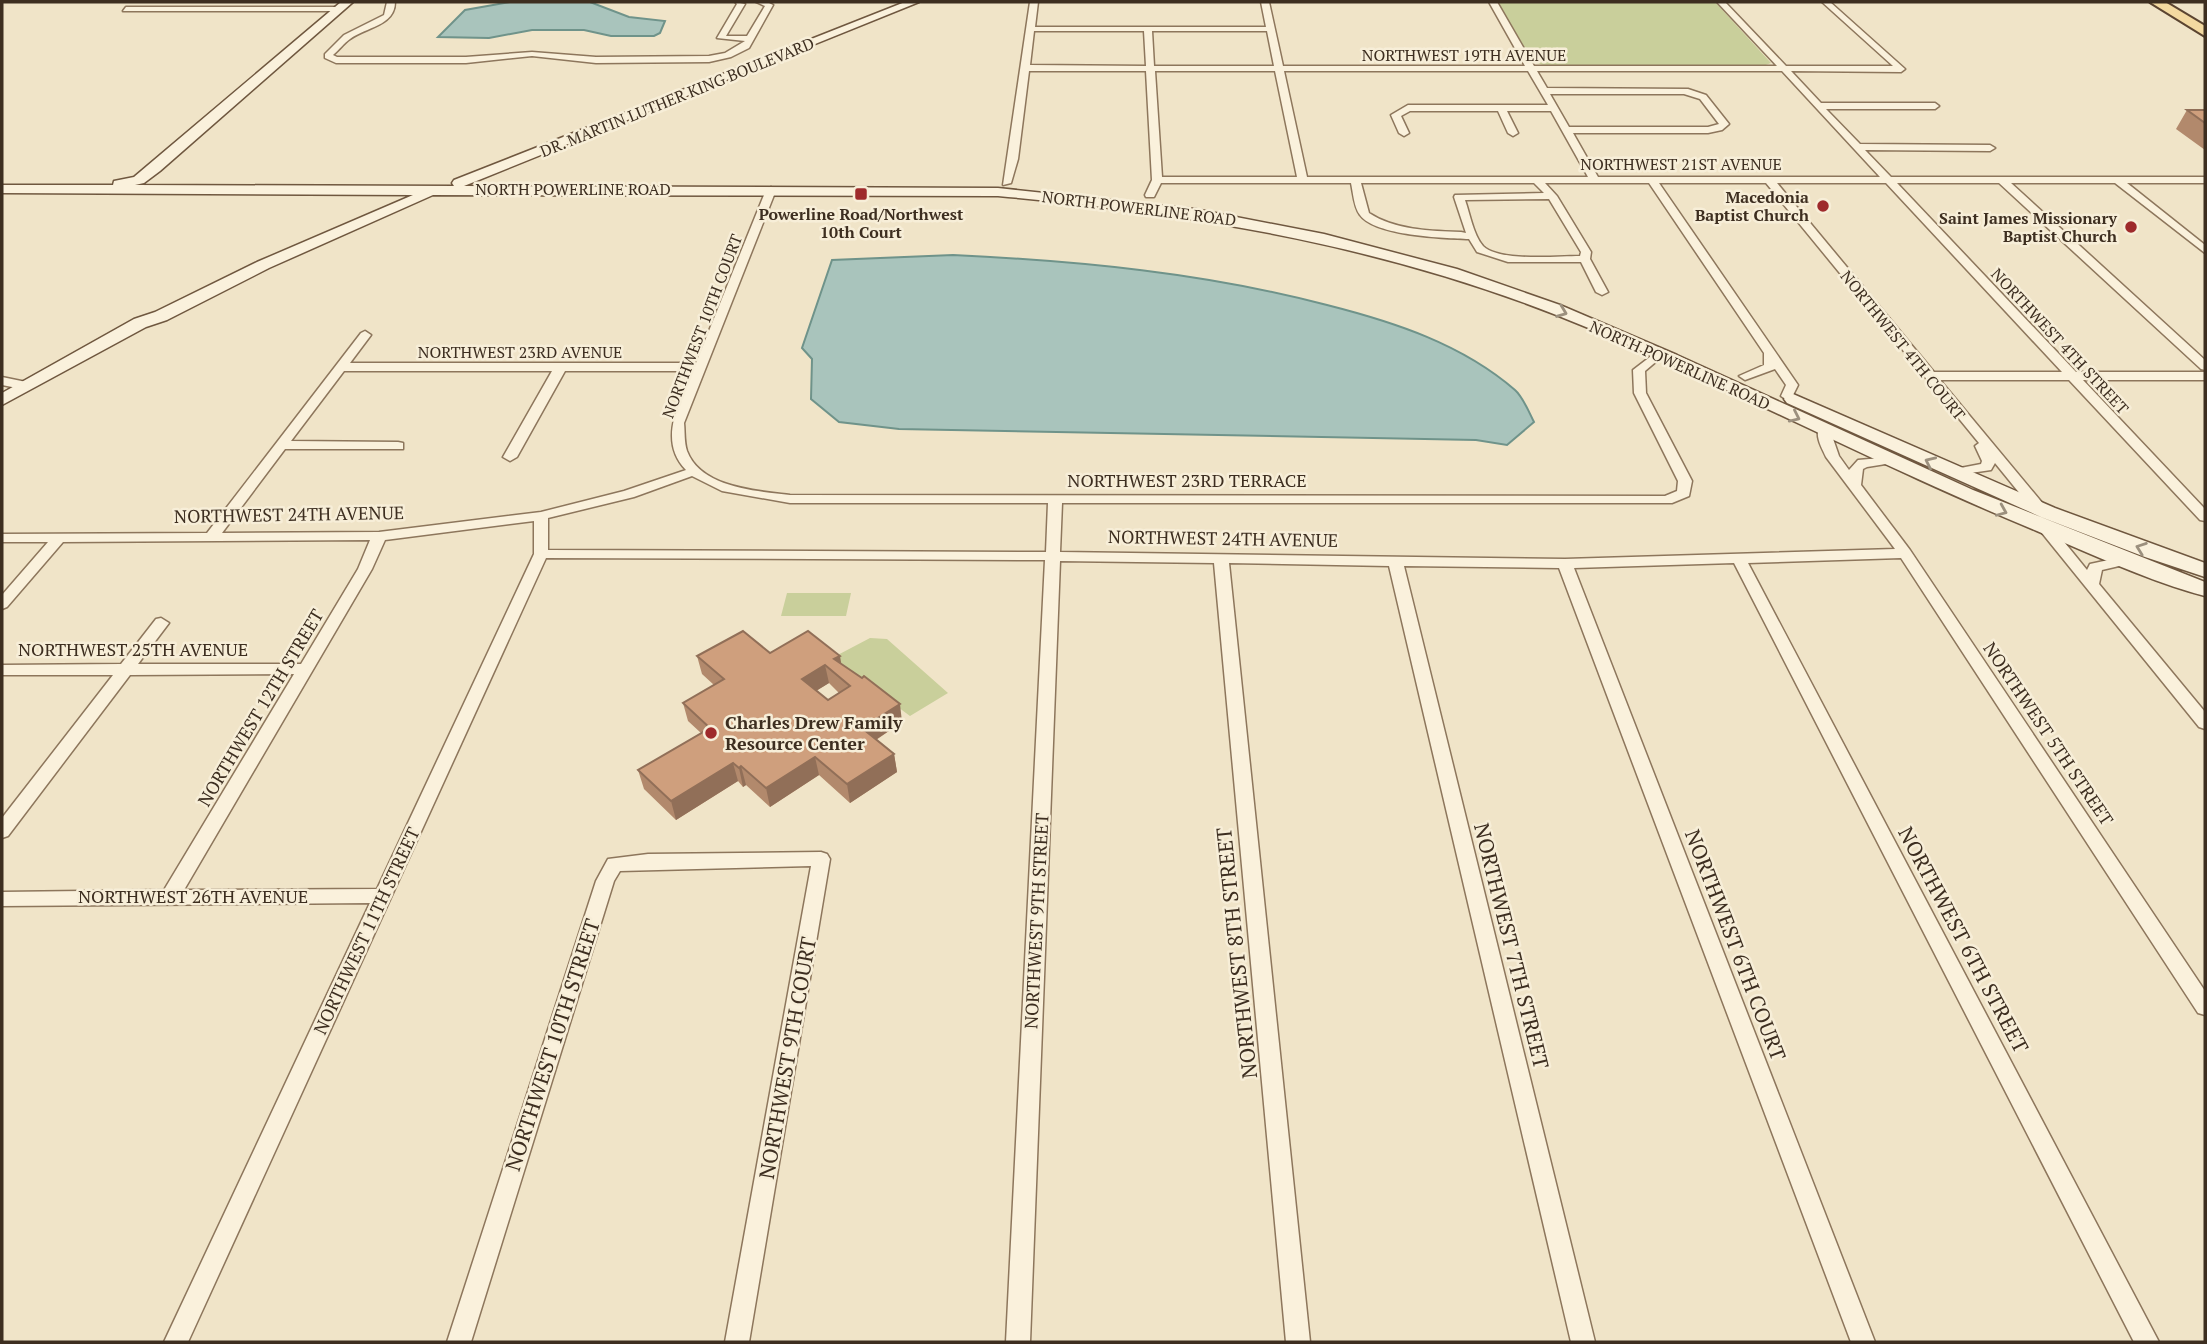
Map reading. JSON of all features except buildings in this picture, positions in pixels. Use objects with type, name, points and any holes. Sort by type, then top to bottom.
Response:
[{"type":"main road","name":"DR. MARTIN LUTHER KING BOULEVARD","points":[[2,400],[140,323],[162,316],[305,246],[441,184],[893,2]]},
{"type":"main road","name":"DR. MARTIN LUTHER KING BOULEVARD","points":[[474,178],[915,2]]},
{"type":"main road","points":[[2156,2],[2205,32]]},
{"type":"main road","points":[[2168,2],[2205,18]]},
{"type":"main road","points":[[2178,2],[2205,18]]},
{"type":"main road","points":[[136,185],[342,6]]},
{"type":"main road","points":[[112,180],[142,168],[178,146]]},
{"type":"main road","name":"NORTH POWERLINE ROAD","points":[[2,189],[136,185],[441,184],[474,178],[829,180],[1006,183],[1145,200],[1382,252],[1452,261],[1602,313],[1739,382],[1824,430],[1887,460],[2047,530],[2205,589]]},
{"type":"main road","name":"NORTH POWERLINE ROAD","points":[[2,179],[112,180],[136,185]]},
{"type":"main road","name":"NORTH POWERLINE ROAD","points":[[181,179],[998,192],[1111,202],[1174,199],[1315,224],[1417,257],[1514,293],[1659,354],[1787,396],[1955,473],[2039,508],[2205,570]]},
{"type":"main road","points":[[136,185],[181,179]]},
{"type":"main road","points":[[771,190],[829,180]]},
{"type":"main road","name":"DR. MARTIN LUTHER KING BOULEVARD","points":[[2,414],[155,324],[162,316]]},
{"type":"main road","points":[[1824,430],[1881,439]]},
{"type":"main road","points":[[2172,577],[2205,583]]},
{"type":"street","points":[[391,2],[391,11],[387,17],[347,37],[328,57],[336,60],[466,60],[539,54],[586,60],[687,60],[728,55],[746,46],[769,5],[760,2]]},
{"type":"street","points":[[684,2],[698,2]]},
{"type":"street","points":[[739,2],[741,4],[721,38],[750,39]]},
{"type":"street","points":[[1006,183],[1013,159],[1034,2]]},
{"type":"street","points":[[1265,2],[1303,180]]},
{"type":"street","points":[[1493,2],[1595,180]]},
{"type":"street","name":"NORTHWEST 4TH STREET","points":[[1721,2],[2205,517]]},
{"type":"street","name":"NORTHWEST 19TH AVENUE","points":[[1026,68],[1901,69],[1826,2]]},
{"type":"street","points":[[126,9],[342,6]]},
{"type":"street","points":[[1031,29],[1271,29]]},
{"type":"street","points":[[1145,200],[1157,180],[1148,29]]},
{"type":"street","points":[[1544,91],[1685,91],[1703,97],[1724,124],[1719,128],[1567,130]]},
{"type":"street","points":[[1818,106],[1935,106]]},
{"type":"street","points":[[1404,133],[1396,115],[1408,108],[1554,108]]},
{"type":"street","points":[[1501,108],[1513,133]]},
{"type":"street","points":[[1855,147],[1990,148]]},
{"type":"street","name":"NORTHWEST 21ST AVENUE","points":[[1157,180],[2205,180]]},
{"type":"street","points":[[1355,180],[1364,214],[1369,219],[1430,234],[1472,236]]},
{"type":"street","points":[[1537,180],[1552,196],[1586,252],[1585,259],[1602,292]]},
{"type":"street","points":[[1549,180],[1554,190],[1552,196]]},
{"type":"street","points":[[1652,180],[1792,385],[1787,396]]},
{"type":"street","name":"NORTHWEST 4TH COURT","points":[[1769,180],[2039,508]]},
{"type":"street","points":[[2002,180],[2205,366]]},
{"type":"street","points":[[2117,180],[2205,250]]},
{"type":"street","name":"NORTHWEST 10TH COURT","points":[[695,471],[680,452],[678,423],[771,190]]},
{"type":"street","points":[[1552,196],[1459,197],[1472,236],[1481,250],[1508,259],[1585,259]]},
{"type":"street","points":[[212,536],[365,335]]},
{"type":"street","points":[[1739,382],[1770,367],[1770,353]]},
{"type":"street","name":"NORTHWEST 23RD TERRACE","points":[[695,471],[738,493],[790,499],[1668,500],[1684,493],[1685,481],[1640,393],[1637,381],[1639,370],[1659,354]]},
{"type":"street","name":"NORTHWEST 23RD AVENUE","points":[[340,367],[701,368]]},
{"type":"street","points":[[510,457],[560,368]]},
{"type":"street","points":[[1928,376],[2205,376]]},
{"type":"street","points":[[2,381],[27,386]]},
{"type":"street","name":"NORTHWEST 5TH STREET","points":[[1824,430],[1825,440],[1833,457],[1905,553],[2205,1007]]},
{"type":"street","points":[[1955,473],[1986,467],[1989,461],[1981,440]]},
{"type":"street","points":[[281,445],[398,446]]},
{"type":"street","points":[[1855,484],[1856,468],[1863,463],[1887,460]]},
{"type":"street","name":"NORTHWEST 24TH AVENUE","points":[[2,538],[379,536],[541,516],[629,494],[695,471]]},
{"type":"street","name":"NORTHWEST 9TH STREET","points":[[1018,1342],[1055,501]]},
{"type":"street","name":"NORTHWEST 11TH STREET","points":[[176,1342],[541,554],[541,516]]},
{"type":"street","points":[[2047,530],[2205,723]]},
{"type":"street","name":"NORTHWEST 12TH STREET","points":[[170,897],[365,569],[379,536]]},
{"type":"street","points":[[2,604],[58,538]]},
{"type":"street","name":"NORTHWEST 24TH AVENUE","points":[[541,554],[1053,556],[1565,564],[1905,553]]},
{"type":"street","name":"NORTHWEST 8TH STREET","points":[[1221,559],[1297,1342]]},
{"type":"street","name":"NORTHWEST 6TH STREET","points":[[1738,559],[2147,1342]]},
{"type":"street","name":"NORTHWEST 7TH STREET","points":[[1395,560],[1583,1342]]},
{"type":"street","points":[[2092,583],[2095,567],[2127,560]]},
{"type":"street","name":"NORTHWEST 6TH COURT","points":[[1565,564],[1863,1342]]},
{"type":"street","points":[[2,831],[161,622]]},
{"type":"street","name":"NORTHWEST 25TH AVENUE","points":[[2,670],[307,669]]},
{"type":"street","name":"NORTHWEST 9TH COURT","points":[[735,860],[821,859],[737,1342]]},
{"type":"street","name":"NORTHWEST 10TH STREET","points":[[459,1342],[604,881],[614,864],[735,860]]},
{"type":"street","name":"NORTHWEST 26TH AVENUE","points":[[2,899],[383,896]]},
{"type":"green space","points":[[1498,2],[1715,2],[1771,63],[1763,66],[1543,65],[1533,62]]},
{"type":"green space","points":[[787,593],[851,593],[846,616],[781,616]]},
{"type":"green space","points":[[870,638],[887,639],[948,693],[910,716],[832,658]]},
{"type":"water","points":[[510,2],[590,2],[629,17],[665,21],[660,33],[654,36],[611,36],[584,30],[532,30],[489,38],[438,37],[465,10]]},
{"type":"water","points":[[953,255],[1142,270],[1281,294],[1352,312],[1402,327],[1473,360],[1515,390],[1534,422],[1507,445],[1476,440],[899,429],[839,422],[811,399],[812,359],[802,348],[832,260]]},
{"type":"place","name":"Powerline Road/Northwest 10th Court","points":[[861,194]]},
{"type":"place","name":"Macedonia Baptist Church","points":[[1823,206]]},
{"type":"place","name":"Saint James Missionary Baptist Church","points":[[2131,227]]},
{"type":"place","name":"Charles Drew Family Resource Center","points":[[711,733]]}]
